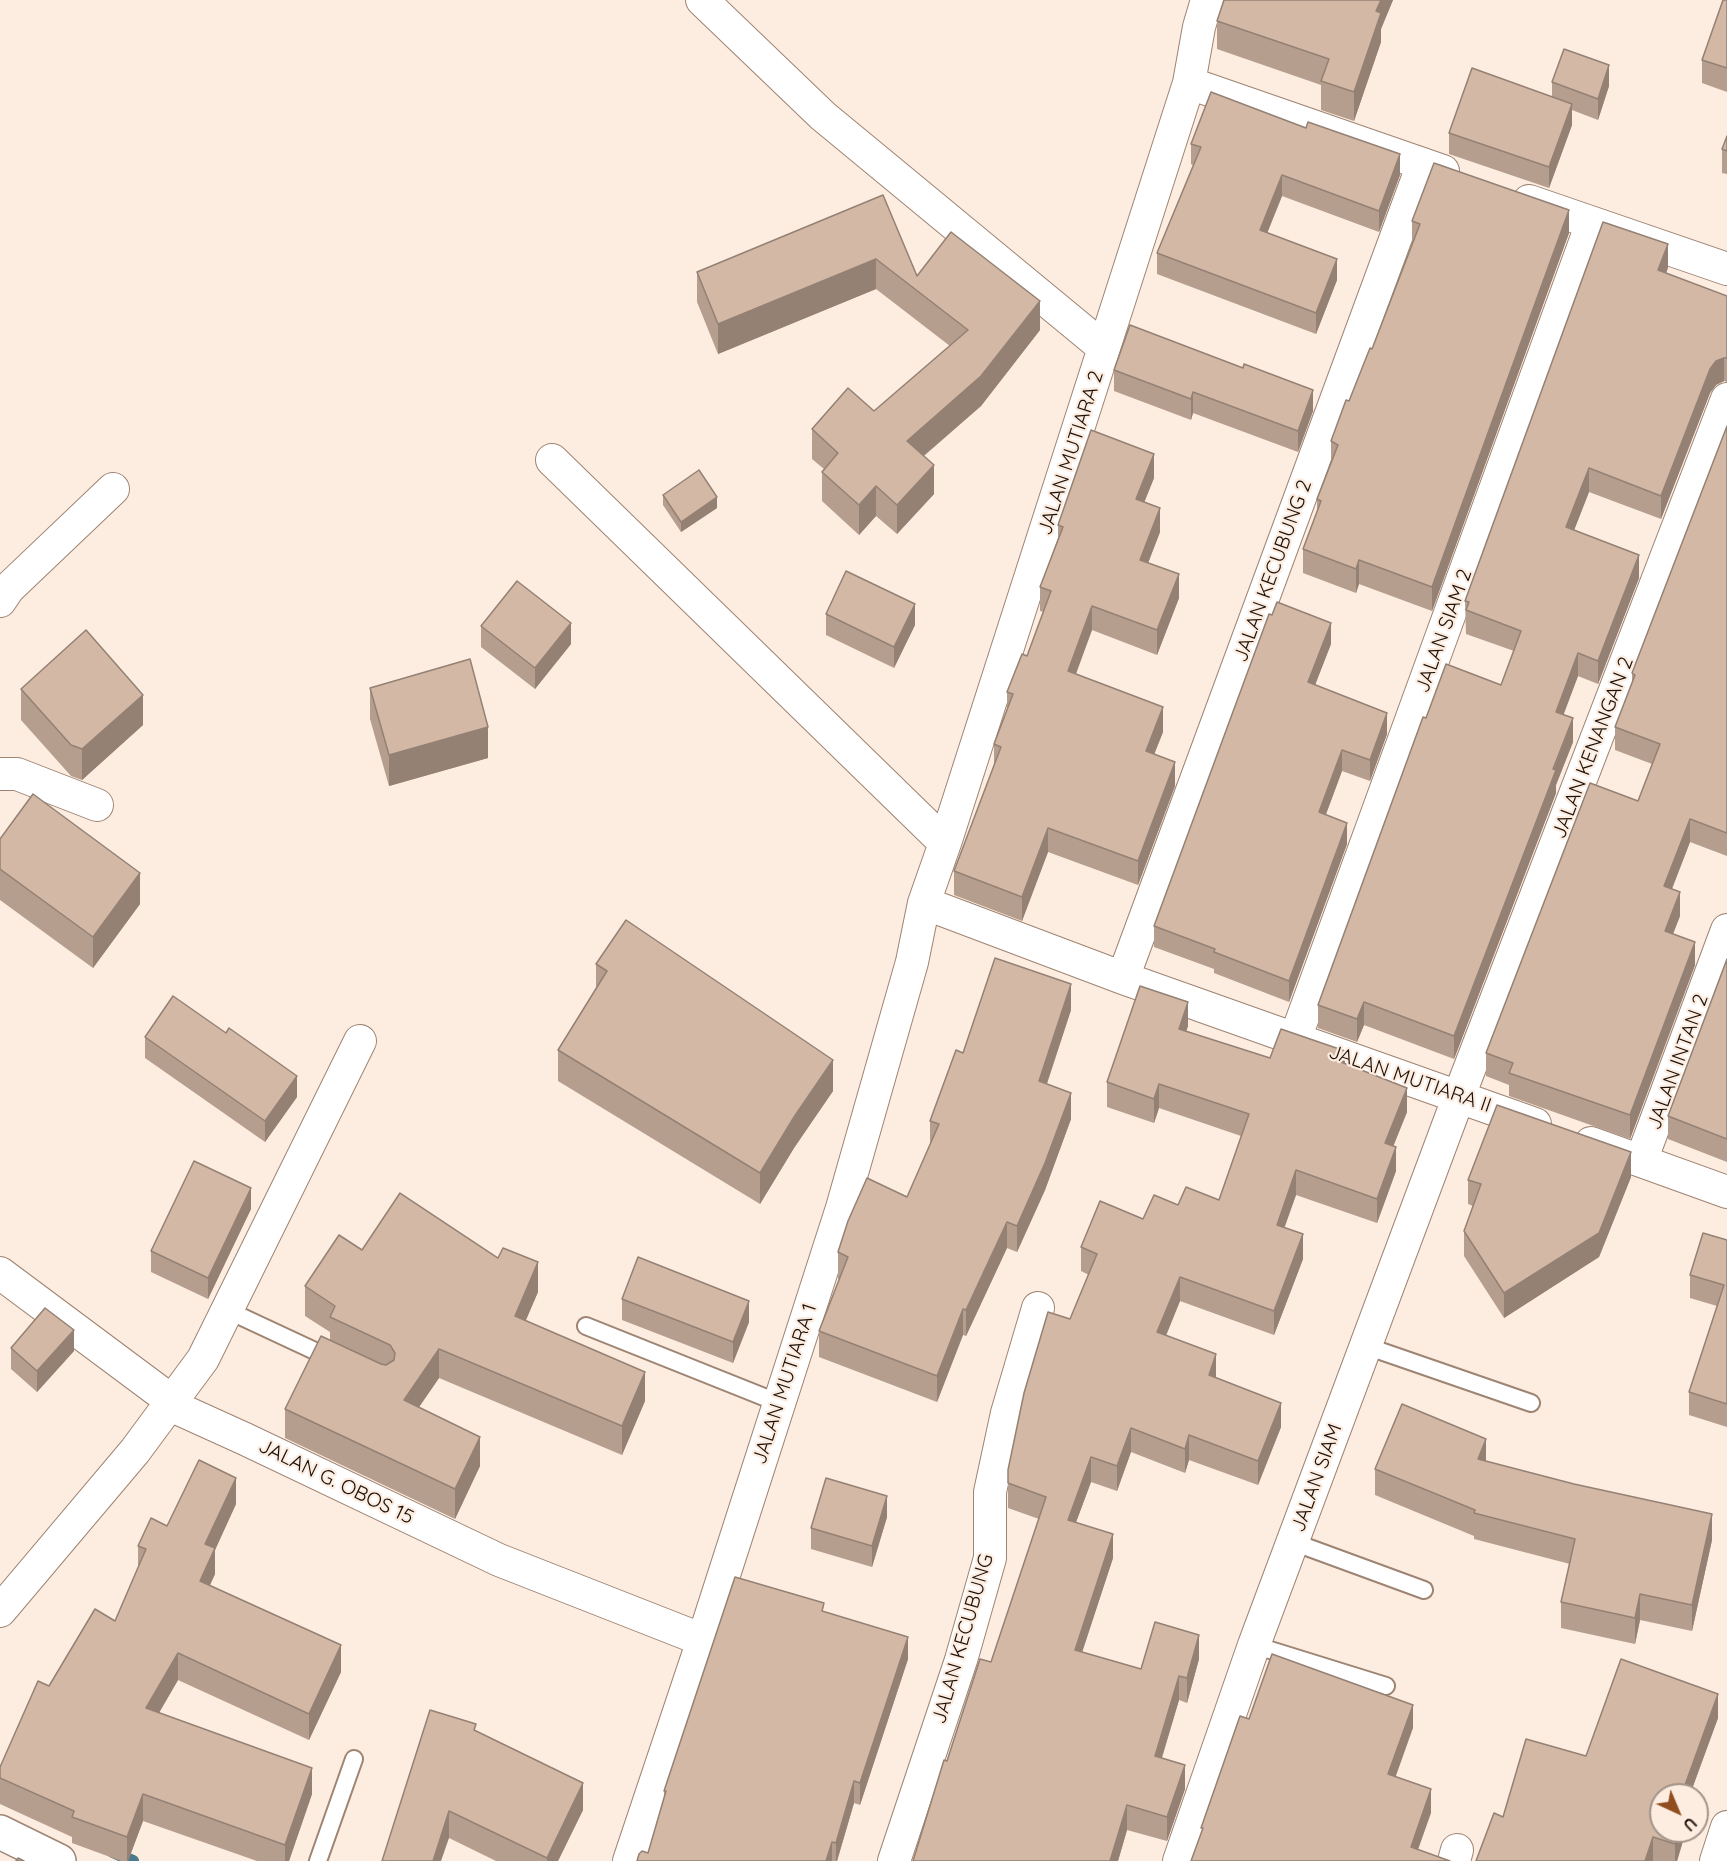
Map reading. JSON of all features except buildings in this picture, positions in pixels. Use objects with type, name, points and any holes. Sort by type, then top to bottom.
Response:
[{"type":"street","points":[[702,0],[823,116],[1104,348]]},
{"type":"street","name":"JALAN MUTIARA 2","points":[[924,903],[1189,83],[1199,27],[1207,0]]},
{"type":"street","points":[[1189,83],[1468,180]]},
{"type":"street","name":"JALAN KECUBUNG 2","points":[[1123,978],[1423,164]]},
{"type":"street","points":[[1502,192],[1727,269]]},
{"type":"street","name":"JALAN SIAM 2","points":[[1295,1039],[1592,223]]},
{"type":"street","name":"JALAN KENANGAN 2","points":[[1459,1096],[1727,399]]},
{"type":"street","points":[[552,460],[945,843]]},
{"type":"street","points":[[0,601],[8,590],[113,489]]},
{"type":"street","points":[[0,774],[17,774],[97,805]]},
{"type":"street","name":"JALAN MUTIARA II","points":[[924,903],[1123,978],[1727,1192]]},
{"type":"street","name":"JALAN MUTIARA 1","points":[[628,1861],[703,1640],[842,1208],[912,962],[924,903]]},
{"type":"street","name":"JALAN INTAN 2","points":[[1641,1161],[1727,930]]},
{"type":"street","points":[[0,1611],[135,1451],[203,1359],[360,1041]]},
{"type":"street","name":"JALAN SIAM","points":[[1179,1861],[1254,1645],[1459,1096]]},
{"type":"street","name":"JALAN G. OBOS 15","points":[[0,1273],[165,1396],[170,1405],[499,1560],[703,1640]]},
{"type":"street","name":"JALAN KECUBUNG","points":[[894,1861],[961,1660],[990,1558],[990,1492],[1007,1413],[1038,1308]]},
{"type":"street","points":[[1716,1861],[1727,1827]]},
{"type":"street","points":[[0,1832],[59,1861]]},
{"type":"lane","points":[[227,1310],[342,1364]]},
{"type":"lane","points":[[586,1326],[779,1402]]},
{"type":"lane","points":[[1366,1346],[1531,1403]]},
{"type":"lane","points":[[1293,1542],[1424,1590]]},
{"type":"lane","points":[[1254,1645],[1386,1686]]},
{"type":"lane","points":[[318,1861],[354,1759]]},
{"type":"waterway","points":[[113,1852],[133,1861]]}]
